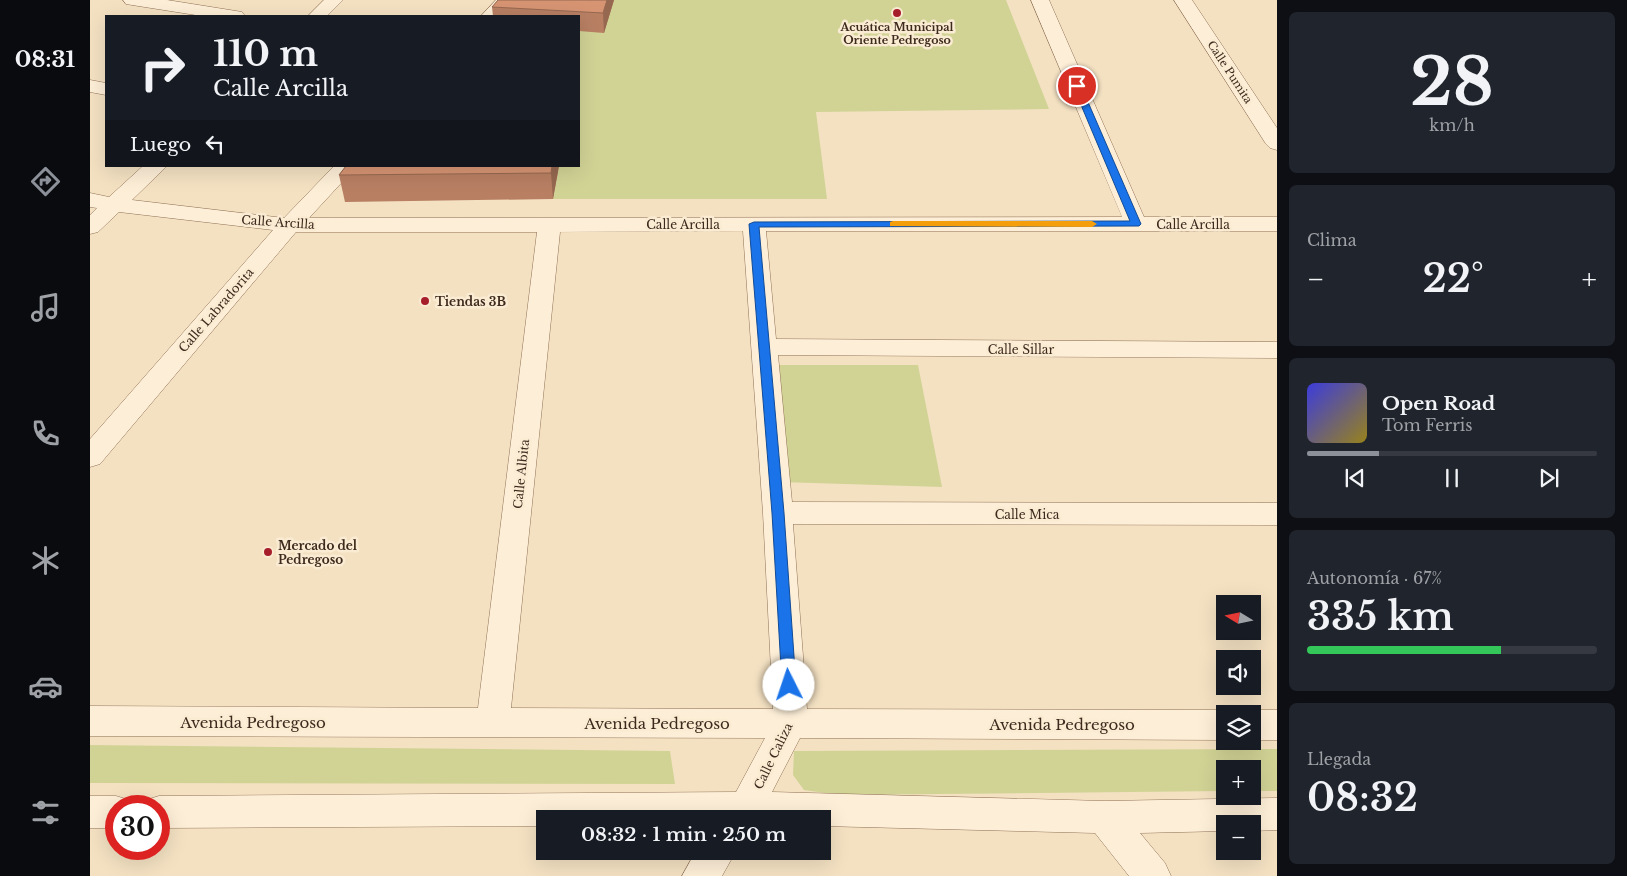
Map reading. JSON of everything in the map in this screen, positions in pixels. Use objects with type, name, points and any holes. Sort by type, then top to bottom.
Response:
[{"type":"street","points":[[132,0],[230,15]]},
{"type":"street","points":[[318,15],[334,0]]},
{"type":"street","points":[[491,15],[506,0]]},
{"type":"street","points":[[1040,0],[1136,224]]},
{"type":"street","name":"Calle Pumita","points":[[1183,0],[1277,144]]},
{"type":"street","points":[[90,86],[105,89]]},
{"type":"street","points":[[90,228],[155,167]]},
{"type":"street","name":"Calle Labradorita","points":[[90,457],[290,225],[345,167]]},
{"type":"street","name":"Calle Arcilla","points":[[90,200],[114,205],[290,225],[1277,224]]},
{"type":"street","name":"Calle Caliza","points":[[745,810],[791,723],[778,513],[754,224]]},
{"type":"street","name":"Calle Albita","points":[[493,723],[549,225]]},
{"type":"street","name":"Calle Sillar","points":[[764,347],[1277,350]]},
{"type":"street","name":"Calle Mica","points":[[778,513],[1277,514]]},
{"type":"street","name":"Avenida Pedregoso","points":[[90,721],[1216,725]]},
{"type":"street","points":[[1261,725],[1277,725]]},
{"type":"street","points":[[90,812],[105,812]]},
{"type":"street","points":[[170,812],[536,813]]},
{"type":"street","points":[[831,814],[1104,817],[1277,814]]},
{"type":"street","points":[[1104,817],[1152,876]]},
{"type":"street","points":[[701,876],[712,860]]},
{"type":"green space","points":[[614,0],[1006,0],[1049,109],[816,112],[827,199],[553,199],[559,167],[580,167],[580,30]]},
{"type":"green space","points":[[770,365],[918,365],[942,487],[780,482]]},
{"type":"green space","points":[[90,745],[670,751],[675,784],[90,783]]},
{"type":"green space","points":[[1277,749],[1277,791],[1261,791],[1261,760],[1216,760],[1216,791],[839,795],[804,790],[793,775],[794,751]]},
{"type":"building","points":[[498,0],[607,0],[603,13],[492,7]]},
{"type":"building","points":[[345,167],[552,167],[551,173],[339,175]]},
{"type":"slow traffic","points":[[893,224],[1092,224]]},
{"type":"place","name":"Acuática Municipal Oriente Pedregoso","points":[[897,13]]},
{"type":"place","name":"Tiendas 3B","points":[[425,301]]},
{"type":"place","name":"Mercado del Pedregoso","points":[[268,552]]},
{"type":"route","points":[[789,685],[778,513],[754,224],[1136,224],[1077,86]]}]
